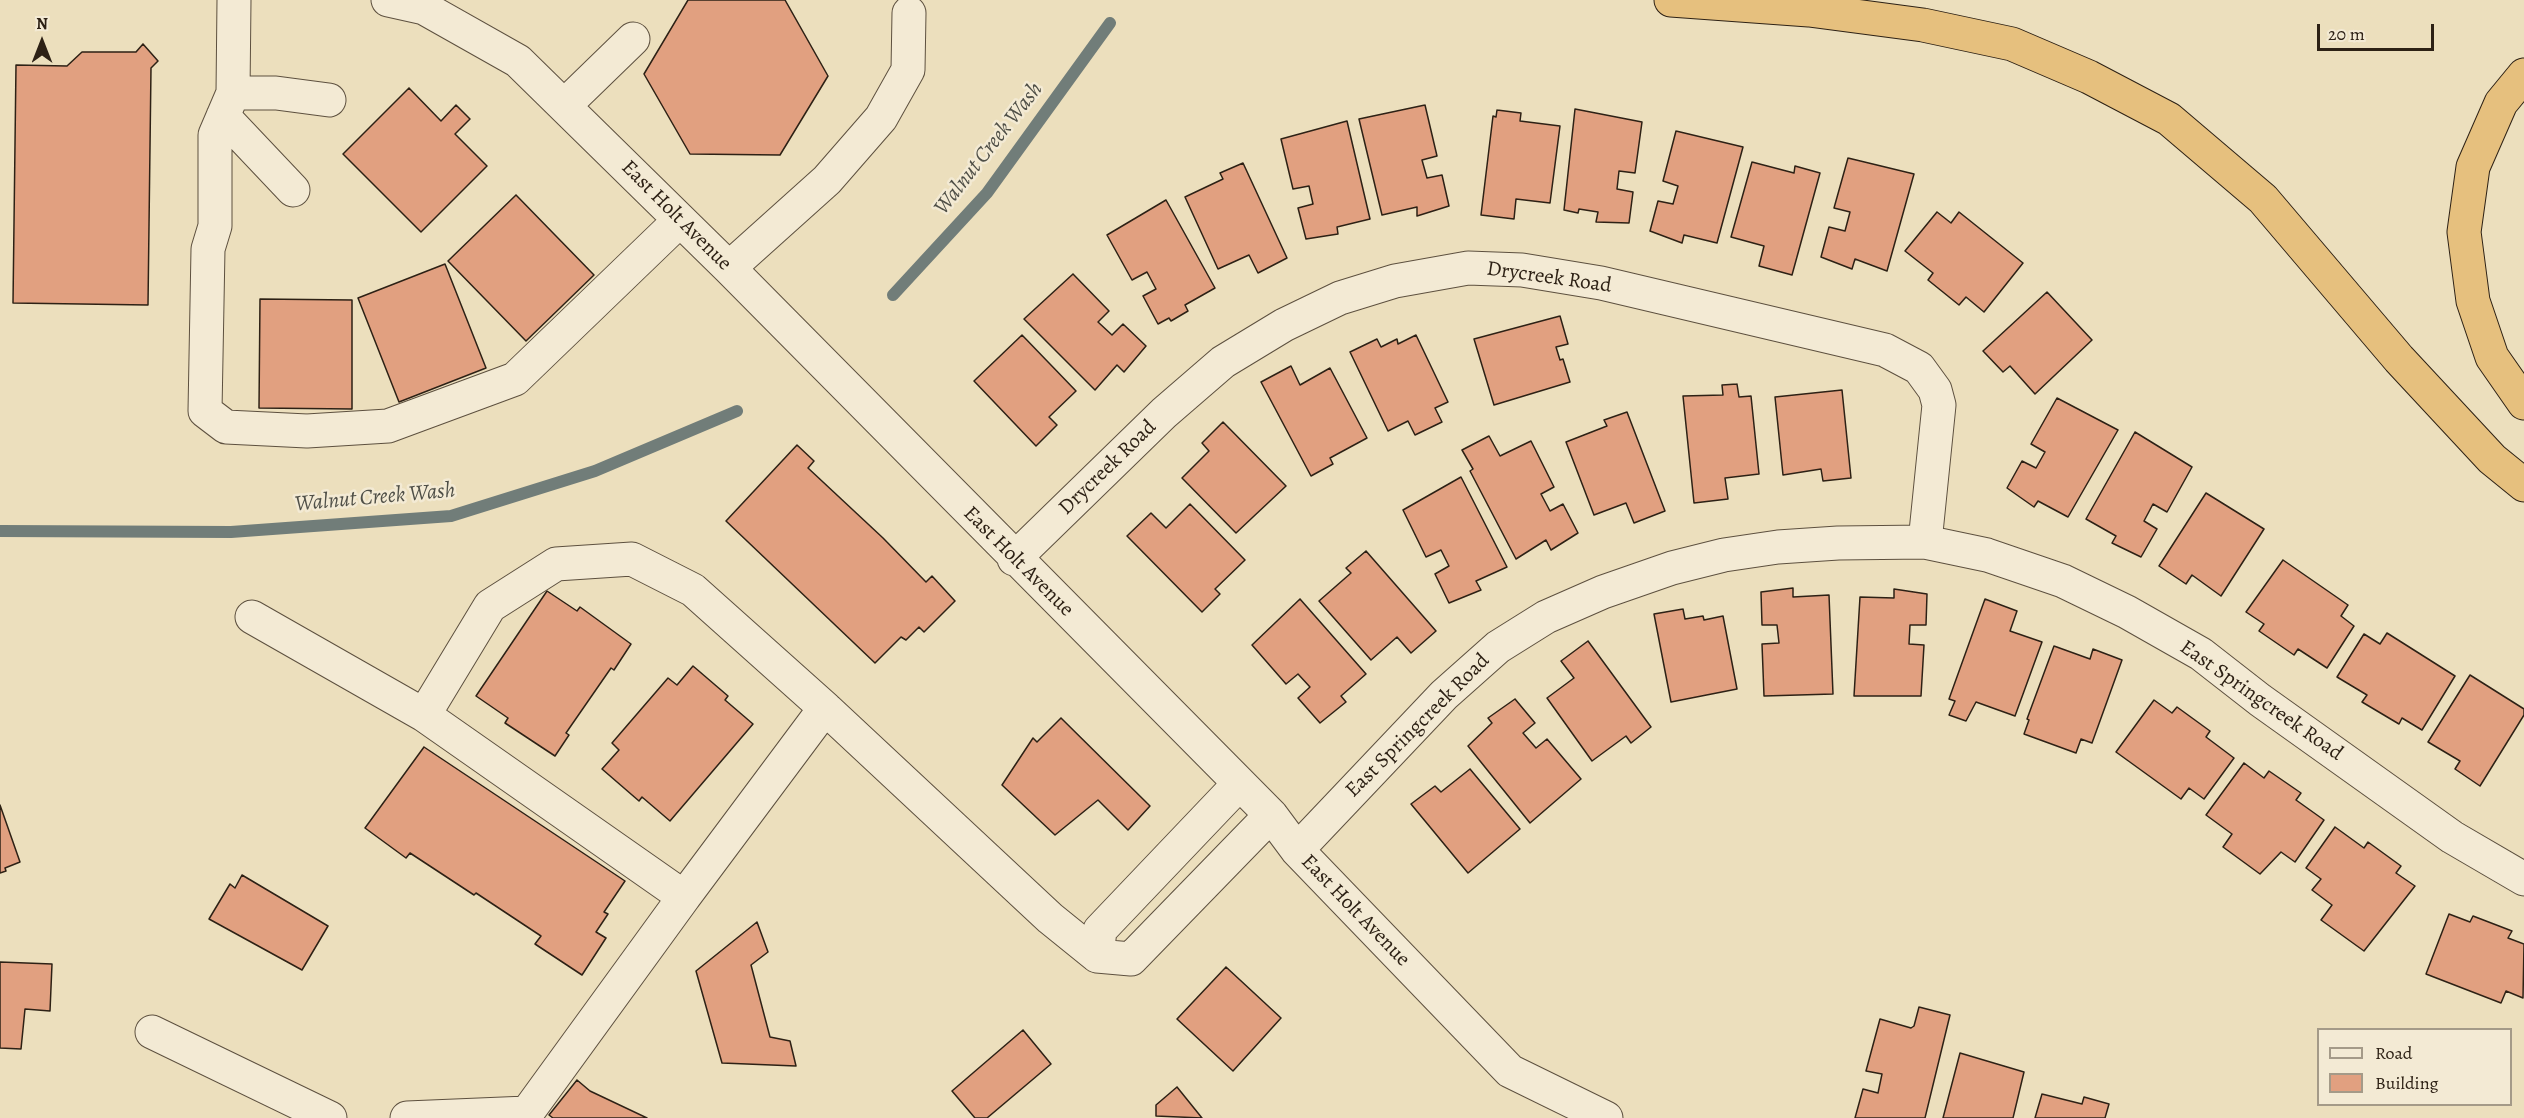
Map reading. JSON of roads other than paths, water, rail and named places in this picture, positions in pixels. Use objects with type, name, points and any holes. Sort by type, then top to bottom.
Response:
[{"type":"highway","points":[[1671,0],[1809,10],[1923,25],[2012,44],[2089,77],[2169,119],[2263,199],[2398,359],[2492,459],[2524,485]]},
{"type":"highway","points":[[2524,75],[2501,103],[2473,167],[2464,232],[2473,301],[2492,357],[2524,403]]},
{"type":"street","points":[[234,0],[228,104],[215,135],[215,226],[208,249],[206,411],[225,427],[307,431],[388,426],[515,380],[680,220]]},
{"type":"street","name":"East Holt Avenue","points":[[388,0],[424,8],[518,61],[729,268],[1014,559],[1271,815],[1297,850],[1510,1071],[1606,1118]]},
{"type":"street","points":[[729,268],[826,180],[881,118],[908,70],[909,13]]},
{"type":"street","points":[[564,106],[633,39]]},
{"type":"street","points":[[228,104],[276,93],[330,100]]},
{"type":"street","points":[[228,104],[293,190]]},
{"type":"street","name":"Drycreek Road","points":[[1014,559],[1164,413],[1223,362],[1284,325],[1340,297],[1395,281],[1468,268],[1522,270],[1601,283],[1885,350],[1919,368],[1935,390],[1939,405],[1925,542]]},
{"type":"street","name":"East Springcreek Road","points":[[1297,850],[1444,695],[1498,647],[1546,617],[1603,592],[1672,568],[1724,555],[1802,545],[1925,542],[1987,555],[2063,580],[2127,612],[2201,654],[2260,700],[2452,837],[2524,879]]},
{"type":"street","points":[[424,715],[490,606],[556,564],[632,559],[693,590],[825,708],[1050,918],[1097,956],[1131,959],[1271,815]]},
{"type":"street","points":[[252,617],[424,715],[684,897]]},
{"type":"street","points":[[407,1118],[527,1113],[825,708]]},
{"type":"street","points":[[1097,956],[1100,930],[1239,784]]},
{"type":"street","points":[[1142,886],[1173,915]]},
{"type":"street","points":[[152,1032],[330,1118]]},
{"type":"waterway","name":"Walnut Creek Wash","points":[[893,295],[987,193],[1110,23]]},
{"type":"waterway","name":"Walnut Creek Wash","points":[[0,531],[231,532],[451,516],[595,471],[737,411]]}]
